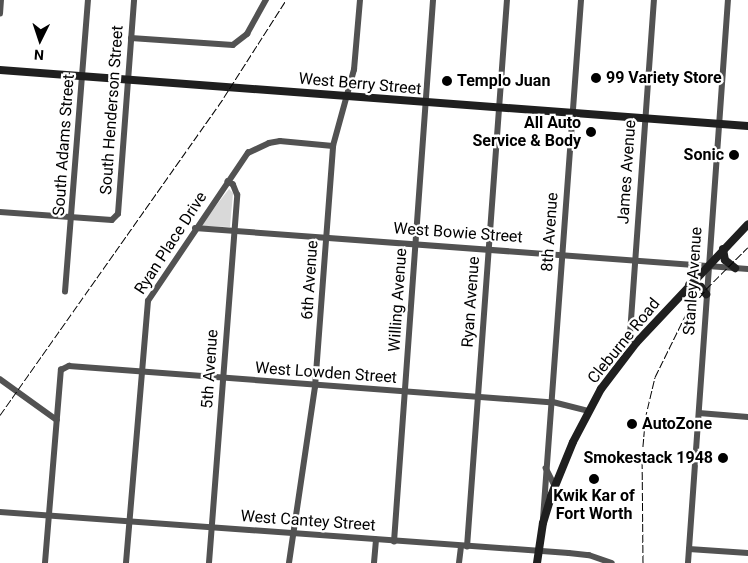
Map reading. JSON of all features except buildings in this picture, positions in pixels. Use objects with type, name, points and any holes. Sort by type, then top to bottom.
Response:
[{"type":"main road","name":"West Berry Street","points":[[0,70],[748,126]]},
{"type":"main road","name":"Cleburne Road","points":[[543,523],[555,486],[588,412],[634,346],[722,249],[748,224]]},
{"type":"main road","points":[[722,249],[725,260],[735,268]]},
{"type":"main road","points":[[689,285],[701,287],[706,294]]},
{"type":"main road","name":"8th Avenue","points":[[537,563],[543,523]]},
{"type":"street","points":[[0,14],[1,0]]},
{"type":"street","name":"South Adams Street","points":[[65,292],[88,0]]},
{"type":"street","name":"South Henderson Street","points":[[72,217],[112,220],[118,214],[134,0]]},
{"type":"street","points":[[131,38],[232,45],[247,34],[266,0]]},
{"type":"street","name":"6th Avenue","points":[[289,563],[315,387],[328,238],[333,146],[348,97],[360,0]]},
{"type":"street","name":"Willing Avenue","points":[[394,542],[433,0]]},
{"type":"street","name":"Ryan Avenue","points":[[459,563],[464,547],[478,397],[507,0]]},
{"type":"street","name":"8th Avenue","points":[[543,523],[545,466],[553,402],[561,255],[581,0]]},
{"type":"street","name":"James Avenue","points":[[634,346],[630,334],[634,261],[654,0]]},
{"type":"street","name":"Stanley Avenue","points":[[688,563],[707,266],[728,0]]},
{"type":"street","name":"Ryan Place Drive","points":[[126,563],[140,374],[148,301],[195,228],[248,153],[268,143],[293,141],[333,146]]},
{"type":"street","name":"5th Avenue","points":[[209,563],[237,195],[233,185],[228,182]]},
{"type":"street","points":[[0,212],[72,217]]},
{"type":"street","name":"West Bowie Street","points":[[195,228],[748,269]]},
{"type":"street","name":"West Lowden Street","points":[[57,420],[61,370],[69,366],[140,374],[553,402],[588,412]]},
{"type":"street","points":[[0,379],[57,420],[45,563]]},
{"type":"street","points":[[699,413],[748,417]]},
{"type":"street","points":[[545,466],[555,486]]},
{"type":"street","name":"West Cantey Street","points":[[0,512],[590,555],[612,563]]},
{"type":"street","points":[[374,563],[376,540]]},
{"type":"street","points":[[689,549],[748,553]]},
{"type":"shaded area","points":[[229,189],[233,193],[230,227],[200,226]]},
{"type":"railway","points":[[0,415],[224,97],[286,0]]},
{"type":"railway","points":[[643,563],[642,457],[645,419],[655,377],[686,314],[706,289],[748,247]]},
{"type":"place","name":"99 Variety Store","points":[[596,78]]},
{"type":"place","name":"Templo Juan","points":[[447,81]]},
{"type":"place","name":"All Auto Service & Body","points":[[591,132]]},
{"type":"place","name":"Sonic","points":[[734,155]]},
{"type":"place","name":"AutoZone","points":[[632,424]]},
{"type":"place","name":"Smokestack 1948","points":[[723,458]]},
{"type":"place","name":"Kwik Kar of Fort Worth","points":[[594,479]]}]
